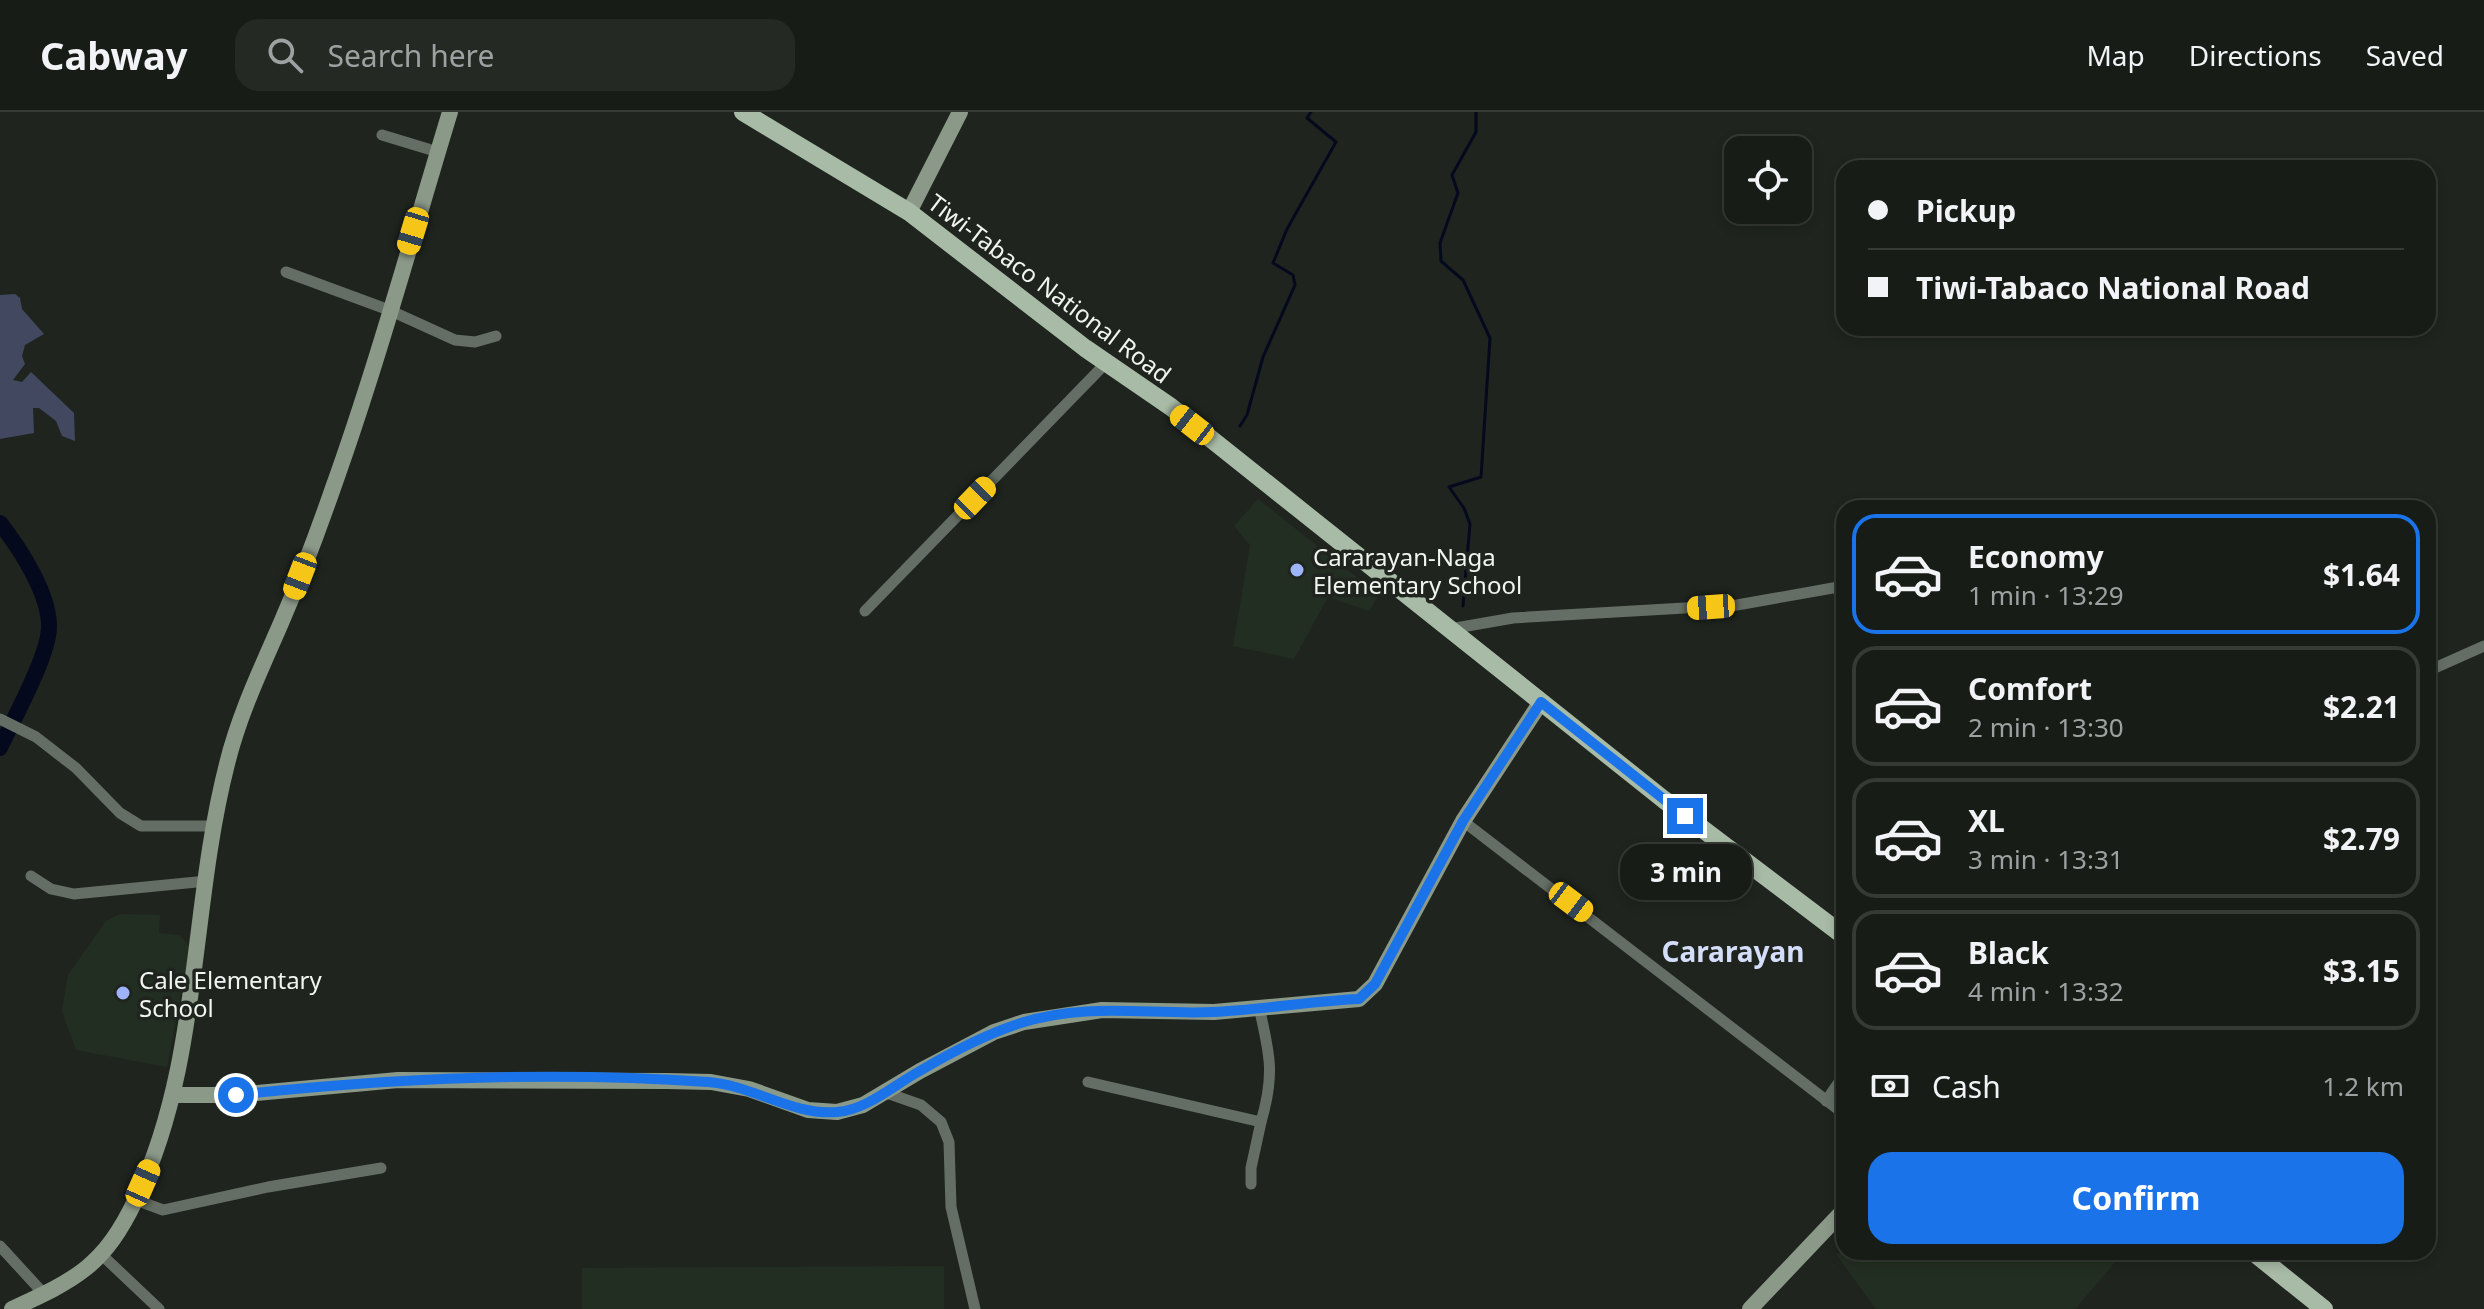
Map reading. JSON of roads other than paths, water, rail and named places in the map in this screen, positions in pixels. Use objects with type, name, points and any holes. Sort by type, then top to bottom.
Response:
[{"type":"main road","name":"Tiwi-Tabaco National Road","points":[[743,112],[909,212],[1106,363],[1171,407],[1541,702],[1836,930]]},
{"type":"main road","points":[[2263,1260],[2324,1309]]},
{"type":"street","points":[[12,1309],[44,1294],[103,1256],[136,1200],[173,1095],[213,826],[242,715],[334,487],[450,112]]},
{"type":"street","points":[[909,212],[960,112]]},
{"type":"street","points":[[382,135],[438,152]]},
{"type":"street","points":[[286,272],[389,310],[455,340],[475,342],[496,336]]},
{"type":"street","points":[[865,611],[1106,363]]},
{"type":"street","points":[[1450,629],[1513,618],[1737,605],[1836,587]]},
{"type":"street","points":[[2436,667],[2484,646]]},
{"type":"street","points":[[173,1095],[236,1095],[346,1083],[456,1079],[667,1081],[736,1087],[808,1110],[837,1112],[863,1105],[994,1032],[1024,1022],[1102,1010],[1214,1012],[1359,999],[1375,984],[1463,821],[1541,702]]},
{"type":"street","points":[[0,719],[36,737],[76,768],[120,813],[141,826],[213,826]]},
{"type":"street","points":[[1463,821],[1836,1108]]},
{"type":"street","points":[[31,876],[51,889],[74,894],[207,881]]},
{"type":"street","points":[[1251,1184],[1251,1168],[1271,1087],[1270,1058],[1259,1007]]},
{"type":"street","points":[[1088,1082],[1261,1122]]},
{"type":"street","points":[[1826,1101],[1836,1087]]},
{"type":"street","points":[[884,1092],[921,1105],[941,1122],[949,1142],[951,1207],[975,1309]]},
{"type":"street","points":[[136,1200],[163,1210],[268,1187],[381,1168]]},
{"type":"street","points":[[1750,1309],[1836,1218]]},
{"type":"street","points":[[0,1246],[44,1294]]},
{"type":"street","points":[[103,1256],[159,1309]]},
{"type":"waterway","points":[[1240,426],[1247,415],[1263,357],[1295,285],[1293,275],[1273,263],[1287,229],[1336,142],[1307,118],[1311,112]]},
{"type":"waterway","points":[[1463,606],[1470,524],[1464,508],[1449,487],[1481,477],[1490,338],[1463,280],[1441,261],[1440,243],[1458,193],[1452,175],[1476,132],[1476,112]]},
{"type":"waterway","points":[[0,523],[25,559],[39,587],[45,601],[49,628],[43,655],[0,748]]},
{"type":"place","name":"Cararayan-Naga Elementary School","points":[[1297,570]]},
{"type":"place","name":"Cale Elementary School","points":[[123,993]]},
{"type":"district","name":"Cararayan","points":[[1733,951]]}]
